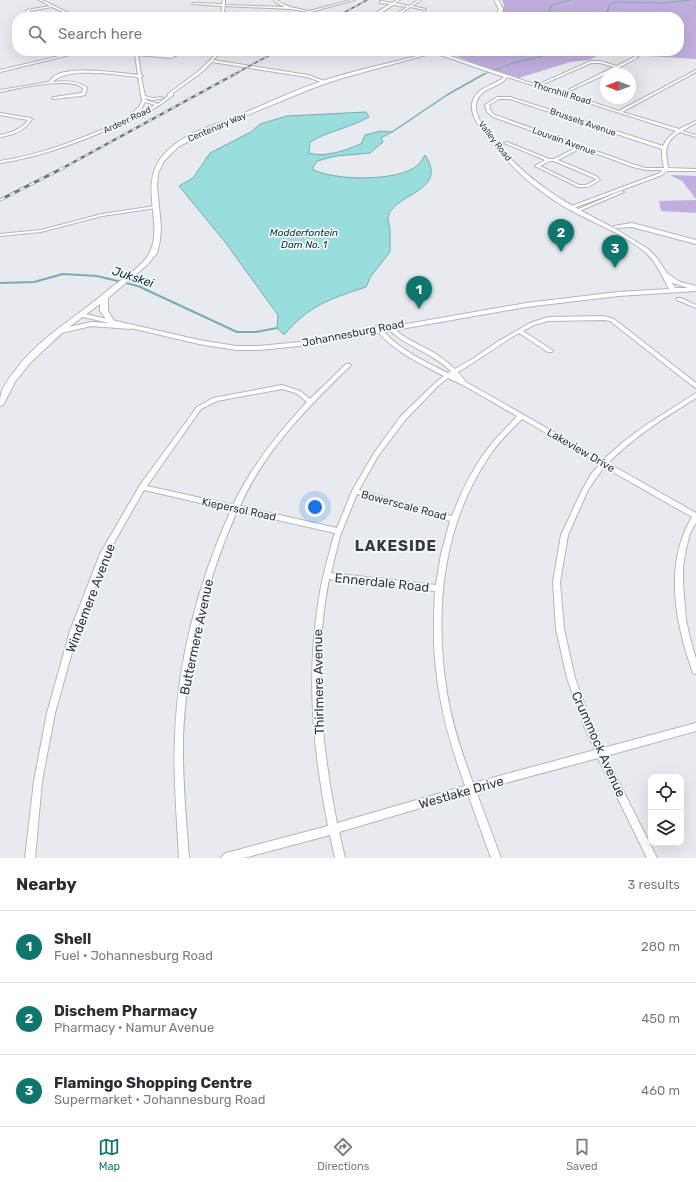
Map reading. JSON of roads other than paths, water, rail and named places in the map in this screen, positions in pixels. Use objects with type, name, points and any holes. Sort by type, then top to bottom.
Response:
[{"type":"main road","points":[[495,9],[497,1]]},
{"type":"main road","points":[[497,1],[501,9],[500,12]]},
{"type":"main road","name":"Centenary Way","points":[[0,403],[6,389],[19,371],[54,336],[104,296],[112,292],[152,256],[156,245],[156,171],[162,160],[172,149],[200,133],[325,82],[414,56]]},
{"type":"main road","points":[[308,89],[314,83],[315,78],[337,78]]},
{"type":"main road","points":[[104,296],[104,311],[113,323]]},
{"type":"main road","points":[[54,336],[76,327],[91,324],[130,328]]},
{"type":"street","points":[[40,0],[66,12]]},
{"type":"street","points":[[222,12],[224,0]]},
{"type":"street","points":[[273,7],[277,2],[283,0]]},
{"type":"street","points":[[306,12],[354,0]]},
{"type":"street","points":[[380,12],[399,0]]},
{"type":"street","points":[[401,12],[420,0]]},
{"type":"street","points":[[277,2],[293,8]]},
{"type":"street","points":[[381,2],[425,9]]},
{"type":"street","points":[[193,4],[293,8],[312,12]]},
{"type":"street","points":[[29,12],[27,11],[53,6]]},
{"type":"street","points":[[318,12],[328,7]]},
{"type":"street","points":[[298,9],[301,12]]},
{"type":"street","points":[[0,71],[64,56]]},
{"type":"street","points":[[132,115],[140,108],[144,99],[141,76],[136,56]]},
{"type":"street","points":[[137,60],[152,56],[176,56]]},
{"type":"street","name":"Ardeer Road","points":[[0,162],[43,154],[78,141],[158,105],[216,56]]},
{"type":"street","name":"Thornhill Road","points":[[450,56],[506,76],[696,136]]},
{"type":"street","points":[[563,93],[637,57]]},
{"type":"street","points":[[212,60],[244,64],[315,78],[325,82]]},
{"type":"street","points":[[538,85],[594,62],[618,67]]},
{"type":"street","points":[[621,112],[696,71]]},
{"type":"street","points":[[50,83],[51,80],[57,76],[70,72],[141,76]]},
{"type":"street","name":"Valley Road","points":[[506,76],[504,79],[484,90],[476,98],[474,109],[476,117],[489,136],[509,160],[536,185],[575,208]]},
{"type":"street","points":[[0,91],[50,83],[74,82],[81,84],[85,88],[84,94],[81,95],[54,98]]},
{"type":"street","name":"Ardeer Road","points":[[78,141],[172,94]]},
{"type":"street","points":[[144,99],[162,98]]},
{"type":"street","name":"Louvain Avenue","points":[[501,98],[487,105],[491,114],[640,168],[696,170]]},
{"type":"street","name":"Brussels Avenue","points":[[501,98],[513,99],[664,148]]},
{"type":"street","points":[[144,99],[152,104],[158,105]]},
{"type":"street","points":[[0,114],[30,119],[26,125],[15,132],[0,136]]},
{"type":"street","points":[[575,208],[620,193],[661,174],[666,169],[664,148],[670,139],[679,130],[696,122]]},
{"type":"street","points":[[506,143],[548,160],[555,160],[596,177],[598,180],[587,186],[578,186],[537,166],[548,160]]},
{"type":"street","points":[[555,160],[580,147]]},
{"type":"street","points":[[0,235],[41,231],[113,212],[155,208]]},
{"type":"street","points":[[575,208],[616,227],[647,251],[672,280],[696,288]]},
{"type":"street","points":[[575,208],[637,244]]},
{"type":"street","points":[[616,227],[632,225],[696,242]]},
{"type":"street","points":[[661,269],[672,289]]},
{"type":"street","name":"Johannesburg Road","points":[[81,315],[130,328],[230,347],[259,348],[294,345],[552,298],[696,288]]},
{"type":"street","points":[[678,299],[696,307]]},
{"type":"street","name":"Thirlmere Avenue","points":[[340,858],[322,771],[316,718],[318,617],[337,531],[354,491],[377,451],[419,402],[454,370],[471,362],[494,346],[532,324],[548,319],[604,318],[612,320],[696,386]]},
{"type":"street","name":"Lakeview Drive","points":[[389,327],[454,370],[465,384]]},
{"type":"street","name":"Lakeview Drive","points":[[378,329],[395,345],[447,376],[465,384],[696,517]]},
{"type":"street","points":[[519,332],[550,351]]},
{"type":"street","points":[[405,351],[413,344]]},
{"type":"street","name":"Buttermere Avenue","points":[[184,858],[179,776],[180,720],[187,670],[213,560],[235,509],[256,471],[276,441],[310,402],[348,365]]},
{"type":"street","name":"Windemere Avenue","points":[[30,858],[38,781],[51,713],[74,631],[104,554],[142,488],[199,408],[205,404],[215,399],[282,387],[298,392],[310,402]]},
{"type":"street","name":"Crummock Avenue","points":[[652,858],[600,753],[578,702],[565,659],[558,621],[556,591],[559,556],[566,525],[580,498],[604,463],[631,439],[696,395]]},
{"type":"street","points":[[496,858],[452,730],[445,700],[438,636],[438,588],[444,550],[453,519],[470,483],[486,457],[521,416]]},
{"type":"street","name":"Kiepersol Road","points":[[142,488],[337,531]]},
{"type":"street","name":"Bowerscale Road","points":[[354,491],[453,519]]},
{"type":"street","points":[[696,517],[687,534],[678,588],[681,619],[688,650],[696,670]]},
{"type":"street","name":"Ennerdale Road","points":[[326,576],[438,588]]},
{"type":"street","name":"Westlake Drive","points":[[226,858],[334,829],[472,788],[696,727]]},
{"type":"water","name":"Modderfontein Dam No. 1","points":[[366,112],[369,117],[310,142],[309,153],[322,155],[335,153],[361,144],[365,135],[381,131],[392,132],[381,138],[383,142],[370,153],[336,156],[317,161],[312,169],[335,176],[366,178],[382,177],[409,171],[418,165],[425,155],[431,167],[430,177],[425,185],[399,203],[392,210],[388,218],[390,229],[390,252],[371,276],[366,287],[321,304],[302,317],[284,335],[277,328],[278,315],[225,242],[179,186],[193,178],[210,153],[251,132],[260,124],[287,116]]},
{"type":"waterway","points":[[551,12],[549,10],[552,5],[570,0]]},
{"type":"waterway","points":[[607,12],[610,4],[616,2],[665,3],[691,0]]},
{"type":"waterway","points":[[483,75],[513,63],[542,56]]},
{"type":"waterway","points":[[392,132],[447,95],[483,75]]},
{"type":"waterway","name":"Jukskei","points":[[0,283],[34,282],[63,274],[97,276],[138,286],[237,332],[256,332],[277,328]]},
{"type":"railway","points":[[345,12],[367,0]]},
{"type":"railway","points":[[233,75],[268,56]]},
{"type":"railway","points":[[61,169],[235,74]]},
{"type":"railway","points":[[0,200],[63,168]]},
{"type":"place","name":"Dischem Pharmacy","points":[[561,252]]},
{"type":"place","name":"Flamingo Shopping Centre","points":[[615,268]]},
{"type":"place","name":"Shell","points":[[419,309]]},
{"type":"district","name":"LAKESIDE","points":[[396,546]]}]
